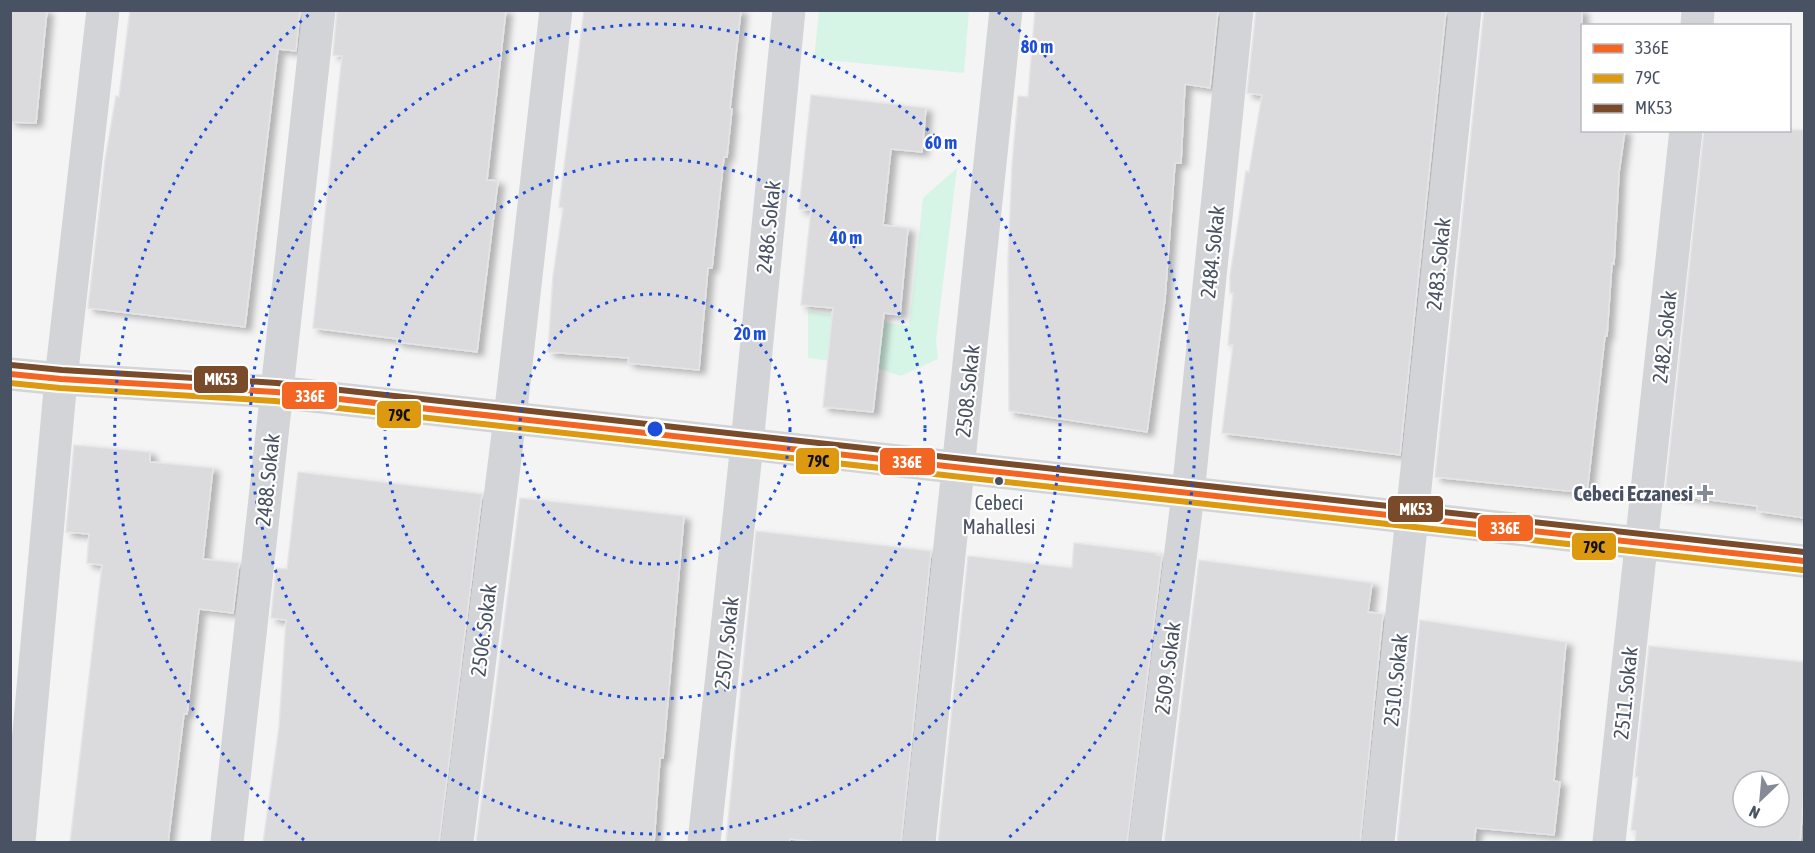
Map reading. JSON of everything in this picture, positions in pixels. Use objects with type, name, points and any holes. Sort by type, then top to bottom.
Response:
[{"type":"main road","points":[[10,374],[276,392],[1804,561]]},
{"type":"street","points":[[19,843],[62,379],[103,10]]},
{"type":"street","name":"2488. Sokak","points":[[227,843],[319,10]]},
{"type":"street","name":"2506. Sokak","points":[[457,843],[510,418],[556,10]]},
{"type":"street","name":"2486. Sokak","points":[[747,444],[789,10]]},
{"type":"street","name":"2508. Sokak","points":[[919,843],[1006,10]]},
{"type":"street","name":"2484. Sokak","points":[[1188,494],[1237,10]]},
{"type":"street","name":"2483. Sokak","points":[[1411,518],[1465,10]]},
{"type":"street","name":"2482. Sokak","points":[[1642,544],[1686,132]]},
{"type":"street","name":"2507. Sokak","points":[[704,843],[747,444]]},
{"type":"street","name":"2509. Sokak","points":[[1145,843],[1188,494]]},
{"type":"street","name":"2510. Sokak","points":[[1378,843],[1411,518]]},
{"type":"street","name":"2511. Sokak","points":[[1609,843],[1642,544]]},
{"type":"green space","points":[[819,11],[969,11],[964,73],[814,59]]},
{"type":"green space","points":[[957,168],[936,341],[938,359],[901,376],[870,366],[808,358],[808,311],[909,326],[923,198]]},
{"type":"building","points":[[10,10],[47,10],[36,123],[10,122]]},
{"type":"building","points":[[130,10],[300,10],[296,51],[278,49],[245,327],[88,308],[105,160],[116,96],[119,97]]},
{"type":"building","points":[[337,10],[506,10],[487,180],[498,181],[477,352],[313,328],[342,56],[333,55]]},
{"type":"building","points":[[584,10],[741,10],[727,157],[724,157],[712,268],[708,268],[699,370],[628,363],[629,358],[548,352],[553,276],[563,208],[559,207]]},
{"type":"building","points":[[1035,10],[1218,10],[1210,88],[1185,84],[1181,163],[1175,163],[1165,299],[1147,432],[1009,411],[1008,262],[1012,166],[1018,96],[1028,97]]},
{"type":"building","points":[[1256,10],[1446,10],[1400,455],[1222,433],[1233,345],[1228,345],[1233,293],[1230,293],[1230,276],[1246,171],[1249,172],[1262,95],[1247,93]]},
{"type":"building","points":[[1484,10],[1582,10],[1581,132],[1625,132],[1619,173],[1607,336],[1605,336],[1587,493],[1435,477]]},
{"type":"building","points":[[811,95],[926,108],[922,152],[891,149],[883,225],[908,228],[900,315],[884,313],[873,412],[823,407],[833,308],[801,305],[811,210],[799,209]]},
{"type":"building","points":[[1804,130],[1804,518],[1757,511],[1757,506],[1665,494],[1704,132]]},
{"type":"building","points":[[74,445],[150,452],[150,462],[213,468],[203,559],[239,563],[233,613],[199,609],[187,714],[184,714],[168,843],[70,843],[102,565],[87,563],[89,534],[66,532]]},
{"type":"building","points":[[298,472],[482,494],[439,843],[263,843],[279,727],[286,620],[271,618],[276,568],[287,569]]},
{"type":"building","points":[[520,498],[684,516],[654,843],[476,843]]},
{"type":"building","points":[[756,531],[931,551],[901,843],[828,843],[790,839],[790,843],[726,843]]},
{"type":"building","points":[[1074,543],[1156,553],[1162,556],[1127,843],[938,843],[968,556],[1072,568]]},
{"type":"building","points":[[1199,560],[1372,583],[1368,612],[1383,614],[1360,843],[1164,843]]},
{"type":"building","points":[[1420,620],[1566,642],[1554,781],[1560,782],[1554,835],[1476,828],[1474,843],[1397,843]]},
{"type":"building","points":[[1649,646],[1804,662],[1804,788],[1800,843],[1635,843],[1636,831],[1631,830],[1638,777],[1635,777]]},
{"type":"transit line","name":"MK53","points":[[11,365],[277,383],[1804,552]]},
{"type":"transit line","name":"336E","points":[[10,374],[276,392],[1804,561]]},
{"type":"transit line","name":"79C","points":[[10,383],[275,401],[1803,570]]},
{"type":"place","name":"Cebeci Mahallesi","points":[[999,481]]},
{"type":"place","name":"Cebeci Eczanesi","points":[[1705,493]]}]
